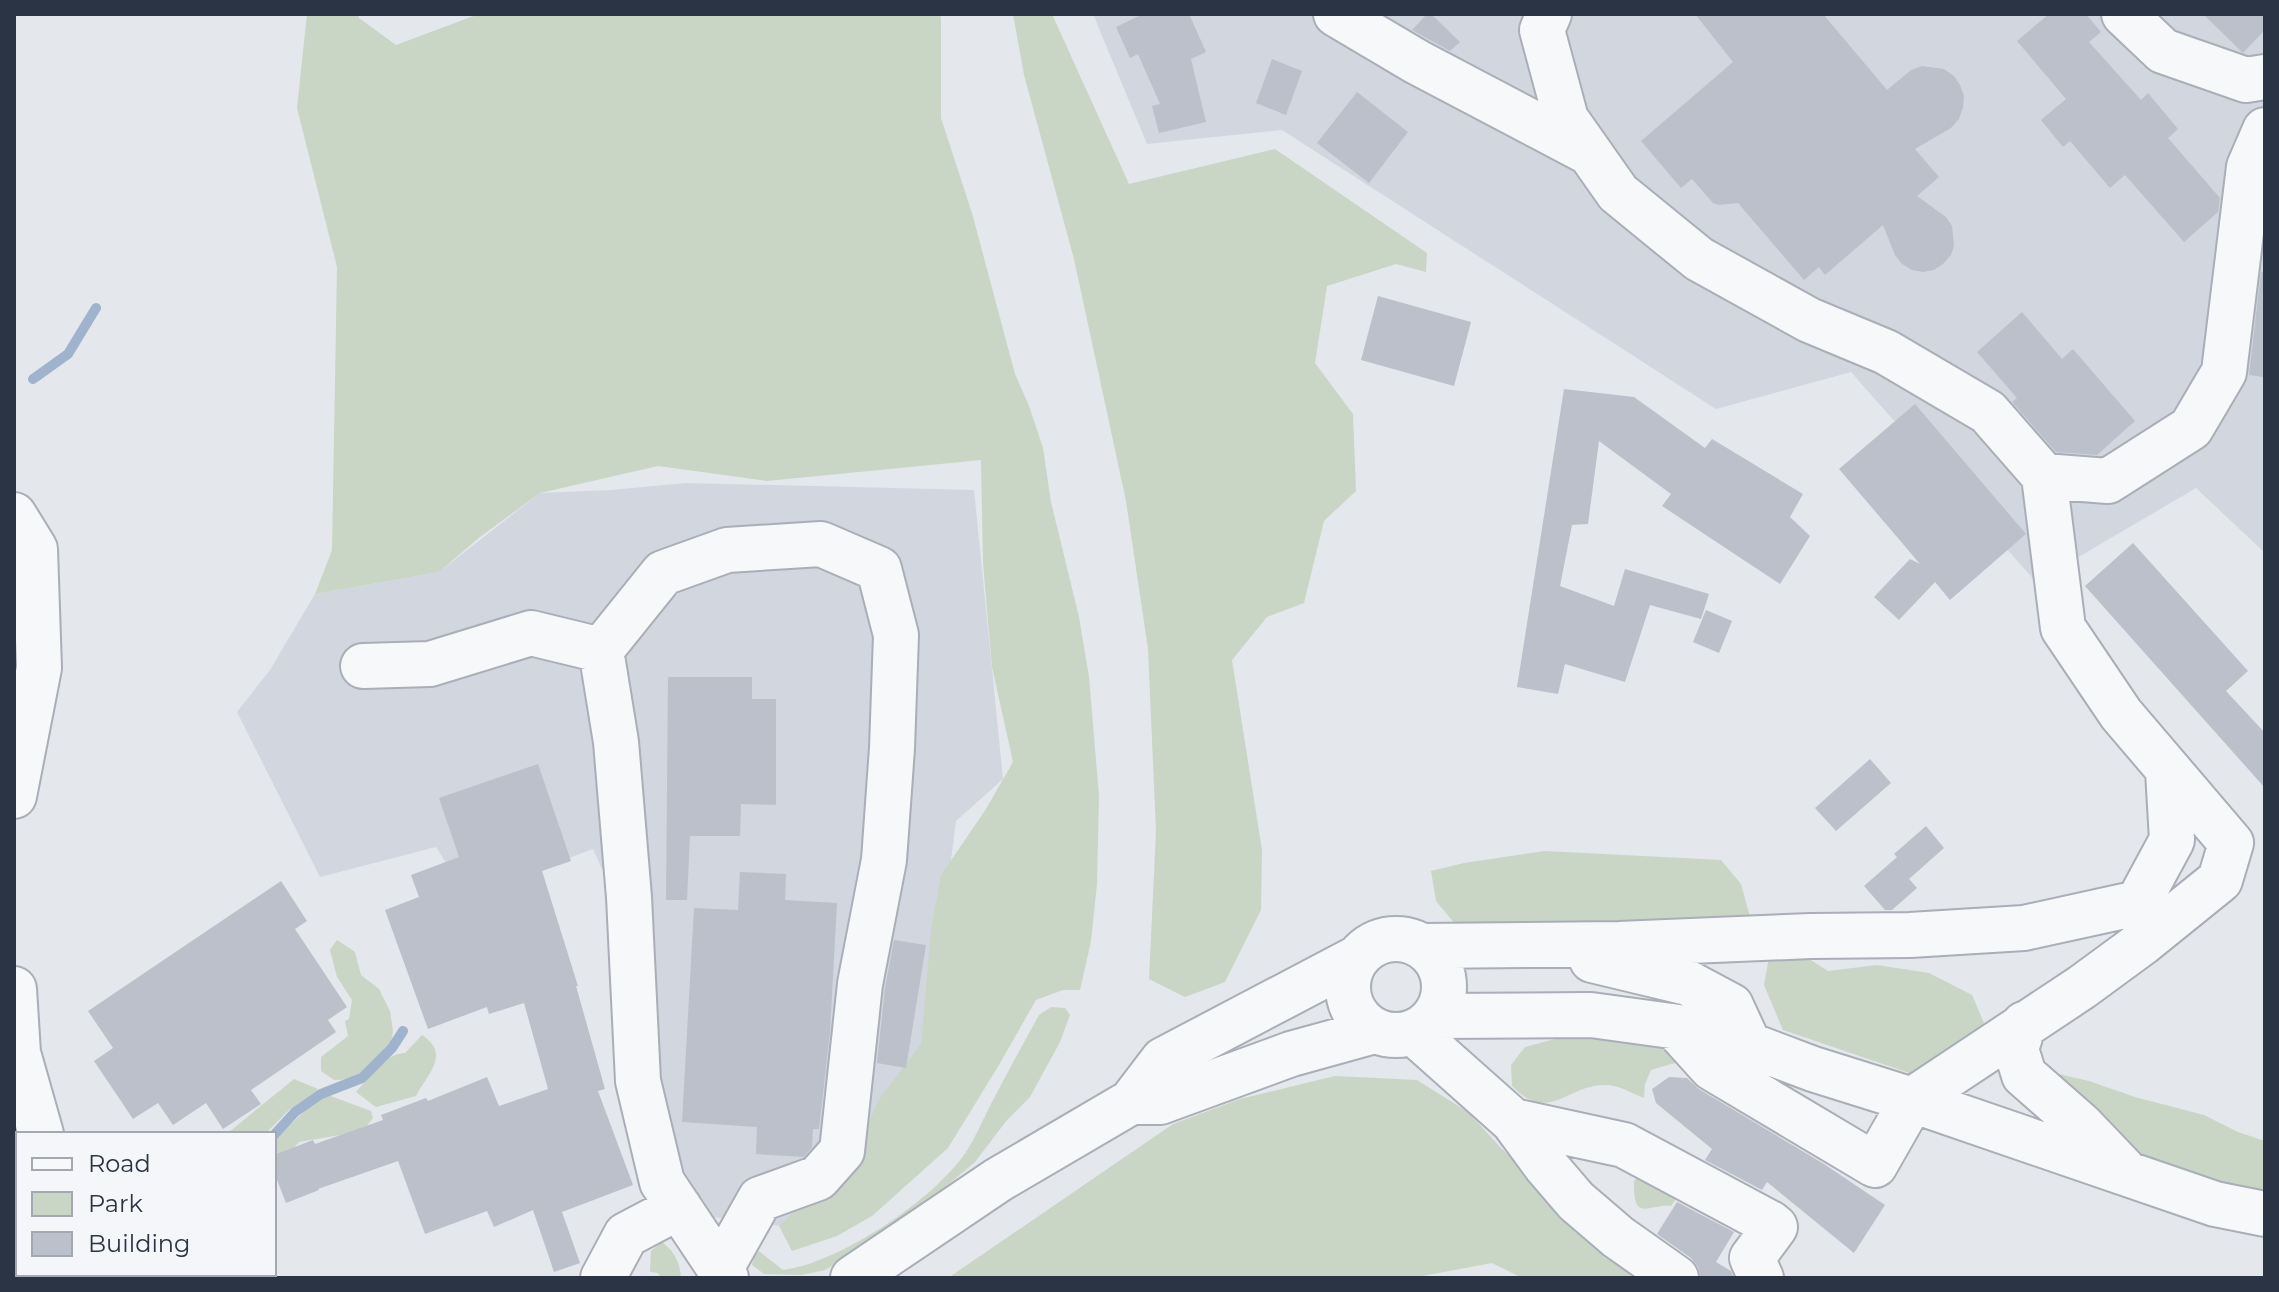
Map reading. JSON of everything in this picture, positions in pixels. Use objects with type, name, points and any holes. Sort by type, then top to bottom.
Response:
[{"type":"street","points":[[1336,14],[1417,62],[1588,152]]},
{"type":"street","points":[[2124,14],[2163,51],[2246,80],[2265,77]]},
{"type":"street","points":[[1131,1102],[1160,1102],[1291,1054],[1407,1026],[1441,1004],[1445,988],[1435,957],[1423,946],[1408,939],[1392,938],[1376,942],[1357,958],[1348,978],[1348,994],[1362,1022],[1407,1026],[1591,1015],[1715,1032],[1788,1114],[1875,1165],[1912,1100],[2082,987],[2220,880],[2231,843],[2121,714],[2063,628],[2044,476],[1988,412],[1886,352],[1809,320],[1699,259],[1618,193],[1566,119],[1540,19]]},
{"type":"street","points":[[2044,476],[2108,481],[2191,428],[2224,372],[2249,167],[2265,130]]},
{"type":"street","points":[[14,515],[35,549],[39,668],[14,796]]},
{"type":"street","points":[[821,544],[879,569],[896,635],[884,860],[860,984],[842,1151],[818,1178],[760,1199],[723,1274],[662,1182],[638,1081],[616,742],[601,650],[663,573],[727,550],[821,544]]},
{"type":"street","points":[[363,666],[430,664],[531,633],[601,650]]},
{"type":"street","points":[[1423,946],[1619,944],[1967,932],[2024,928],[2138,903],[2172,840],[2168,771]]},
{"type":"street","points":[[1480,946],[1560,952],[1688,983],[1731,1006],[1740,1062]]},
{"type":"street","points":[[853,1278],[998,1180],[1131,1102],[1163,1060],[1357,958]]},
{"type":"street","points":[[14,989],[18,1053],[40,1132]]},
{"type":"street","points":[[2024,1024],[2016,1049],[2024,1075],[2081,1125],[2128,1174]]},
{"type":"street","points":[[1407,1026],[1513,1121],[1576,1201],[1618,1237],[1676,1278]]},
{"type":"street","points":[[1740,1062],[1813,1069],[2215,1204],[2265,1214]]},
{"type":"street","points":[[1788,1114],[1813,1069]]},
{"type":"street","points":[[1513,1121],[1624,1145],[1775,1227],[1752,1258],[1761,1278]]},
{"type":"street","points":[[603,1278],[626,1235],[679,1207]]},
{"type":"shaded area","points":[[1093,14],[2265,14],[2265,553],[2196,488],[2036,582],[1851,372],[1716,409],[1282,130],[1147,144]]},
{"type":"shaded area","points":[[686,483],[974,490],[1003,779],[956,821],[945,907],[937,1031],[813,1230],[705,1216],[663,1143],[652,980],[593,849],[467,896],[436,847],[320,877],[237,712],[270,670],[315,594],[439,572],[540,493]]},
{"type":"green space","points":[[307,14],[358,14],[359,18],[396,45],[479,14],[937,14],[941,17],[941,118],[972,213],[1015,374],[1043,448],[1051,502],[1079,617],[1089,677],[1099,796],[1097,884],[1091,941],[1080,990],[1063,990],[1036,1000],[948,1148],[872,1216],[837,1236],[792,1251],[779,1226],[845,1172],[880,1098],[921,1044],[931,931],[941,875],[986,809],[1013,762],[992,667],[983,563],[981,460],[767,481],[658,466],[540,493],[439,572],[315,594],[332,550],[337,267],[297,108]]},
{"type":"green space","points":[[1013,14],[1052,14],[1129,184],[1275,149],[1427,253],[1426,272],[1396,264],[1327,286],[1315,363],[1353,414],[1356,491],[1324,521],[1304,603],[1267,617],[1232,660],[1262,850],[1261,910],[1225,982],[1185,997],[1149,979],[1156,831],[1148,649],[1126,501],[1074,259],[1024,75]]},
{"type":"green space","points":[[1545,851],[1721,860],[1741,884],[1752,924],[1455,924],[1436,901],[1431,871]]},
{"type":"green space","points":[[337,940],[355,952],[361,975],[379,989],[390,1011],[393,1031],[391,1044],[372,1067],[356,1079],[334,1080],[321,1071],[321,1057],[348,1036],[345,1021],[349,1019],[352,1000],[337,977],[330,950]]},
{"type":"green space","points":[[1803,955],[1828,971],[1877,965],[1929,973],[1972,995],[1984,1023],[1972,1047],[1921,1077],[1783,1030],[1764,985],[1769,957]]},
{"type":"green space","points":[[1051,1007],[1065,1008],[1070,1015],[1060,1042],[1030,1097],[1007,1120],[975,1162],[898,1227],[825,1270],[802,1275],[764,1274],[752,1265],[759,1251],[783,1270],[831,1255],[884,1226],[932,1190],[966,1152],[1039,1015]]},
{"type":"green space","points":[[1635,1034],[1679,1051],[1675,1063],[1651,1070],[1645,1084],[1644,1098],[1607,1085],[1593,1086],[1548,1102],[1537,1102],[1512,1086],[1511,1065],[1525,1047],[1570,1035]]},
{"type":"green space","points":[[422,1035],[431,1043],[436,1058],[416,1096],[376,1107],[356,1092],[384,1062],[405,1053]]},
{"type":"green space","points":[[2041,1070],[2204,1115],[2265,1141],[2265,1206],[2142,1170]]},
{"type":"green space","points":[[1335,1076],[1417,1080],[1468,1112],[1501,1148],[1622,1262],[1632,1278],[1522,1278],[1492,1263],[1412,1278],[948,1278],[1173,1124],[1240,1099]]},
{"type":"green space","points":[[294,1079],[318,1089],[311,1101],[290,1109],[267,1132],[229,1132]]},
{"type":"green space","points":[[328,1095],[371,1111],[373,1118],[363,1131],[299,1142],[276,1168],[276,1138],[315,1101]]},
{"type":"green space","points":[[1639,1176],[1681,1191],[1671,1206],[1639,1207],[1634,1194],[1634,1181]]},
{"type":"green space","points":[[662,1242],[676,1257],[681,1278],[661,1278],[658,1273],[650,1272],[651,1251]]},
{"type":"building","points":[[1143,14],[1189,14],[1206,52],[1191,59],[1206,122],[1159,133],[1152,106],[1160,104],[1138,54],[1130,58],[1116,27]]},
{"type":"building","points":[[1427,14],[1431,14],[1460,42],[1450,51],[1412,30]]},
{"type":"building","points":[[1695,14],[1823,14],[1887,90],[1911,70],[1922,66],[1944,69],[1954,76],[1964,96],[1959,119],[1951,128],[1915,149],[1939,177],[1917,196],[1946,217],[1952,226],[1954,246],[1943,264],[1923,272],[1902,264],[1883,225],[1825,275],[1819,267],[1804,280],[1738,203],[1713,203],[1692,179],[1681,188],[1641,141],[1733,62]]},
{"type":"building","points":[[2049,14],[2086,14],[2101,32],[2089,42],[2141,100],[2148,93],[2178,129],[2168,138],[2220,198],[2218,212],[2184,242],[2125,175],[2110,188],[2070,141],[2063,147],[2041,120],[2066,99],[2017,41]]},
{"type":"building","points":[[2203,14],[2265,14],[2265,30],[2243,53]]},
{"type":"building","points":[[1272,59],[1302,71],[1286,115],[1256,103]]},
{"type":"building","points":[[1357,92],[1408,132],[1369,183],[1317,143]]},
{"type":"building","points":[[2261,272],[2265,272],[2263,377],[2249,375]]},
{"type":"building","points":[[1378,296],[1471,322],[1454,386],[1361,360]]},
{"type":"building","points":[[2022,312],[2062,359],[2073,349],[2135,421],[2097,455],[2056,452],[2012,402],[2017,398],[1977,352]]},
{"type":"building","points":[[1564,389],[1634,397],[1705,448],[1712,439],[1803,494],[1790,517],[1810,536],[1780,584],[1662,506],[1671,494],[1599,441],[1588,524],[1572,525],[1560,586],[1614,606],[1625,569],[1709,594],[1701,619],[1650,605],[1625,682],[1565,664],[1558,694],[1517,687]]},
{"type":"building","points":[[1915,404],[2026,534],[1950,600],[1935,582],[1899,620],[1874,597],[1910,559],[1920,564],[1839,469]]},
{"type":"building","points":[[2133,543],[2248,671],[2226,691],[2265,733],[2265,788],[2085,586]]},
{"type":"building","points":[[1706,610],[1732,621],[1719,653],[1693,642]]},
{"type":"building","points":[[668,677],[752,677],[752,699],[776,699],[776,805],[741,804],[740,836],[690,836],[687,900],[666,900]]},
{"type":"building","points":[[1870,759],[1891,783],[1836,831],[1815,808]]},
{"type":"building","points":[[538,764],[571,861],[542,871],[578,986],[605,1089],[598,1091],[633,1185],[562,1212],[580,1263],[554,1272],[533,1210],[494,1227],[487,1211],[425,1234],[398,1161],[286,1203],[276,1177],[276,1154],[383,1120],[381,1115],[426,1098],[428,1101],[487,1077],[499,1106],[548,1089],[524,1003],[489,1014],[487,1007],[428,1029],[385,910],[419,897],[411,875],[459,857],[439,798]]},
{"type":"building","points":[[1926,826],[1944,848],[1909,879],[1917,888],[1892,910],[1885,910],[1864,886]]},
{"type":"building","points":[[740,872],[786,874],[785,900],[837,903],[830,1032],[819,1129],[813,1129],[812,1147],[804,1157],[756,1154],[757,1127],[682,1122],[694,908],[738,910]]},
{"type":"building","points":[[281,881],[307,921],[295,929],[347,1007],[328,1020],[336,1032],[251,1090],[261,1104],[223,1129],[206,1103],[173,1125],[158,1103],[133,1119],[94,1061],[113,1048],[88,1011]]},
{"type":"building","points":[[894,940],[926,945],[906,1068],[877,1063]]},
{"type":"building","points":[[1669,1077],[1687,1078],[1699,1089],[1824,1164],[1885,1205],[1854,1253],[1767,1182],[1762,1190],[1705,1160],[1712,1149],[1656,1103],[1652,1089]]},
{"type":"building","points":[[1677,1202],[1734,1232],[1716,1262],[1731,1271],[1734,1278],[1701,1278],[1691,1258],[1657,1234]]},
{"type":"waterway","points":[[33,379],[68,354],[96,308]]},
{"type":"waterway","points":[[276,1133],[295,1112],[321,1094],[362,1078],[392,1048],[403,1031]]}]
